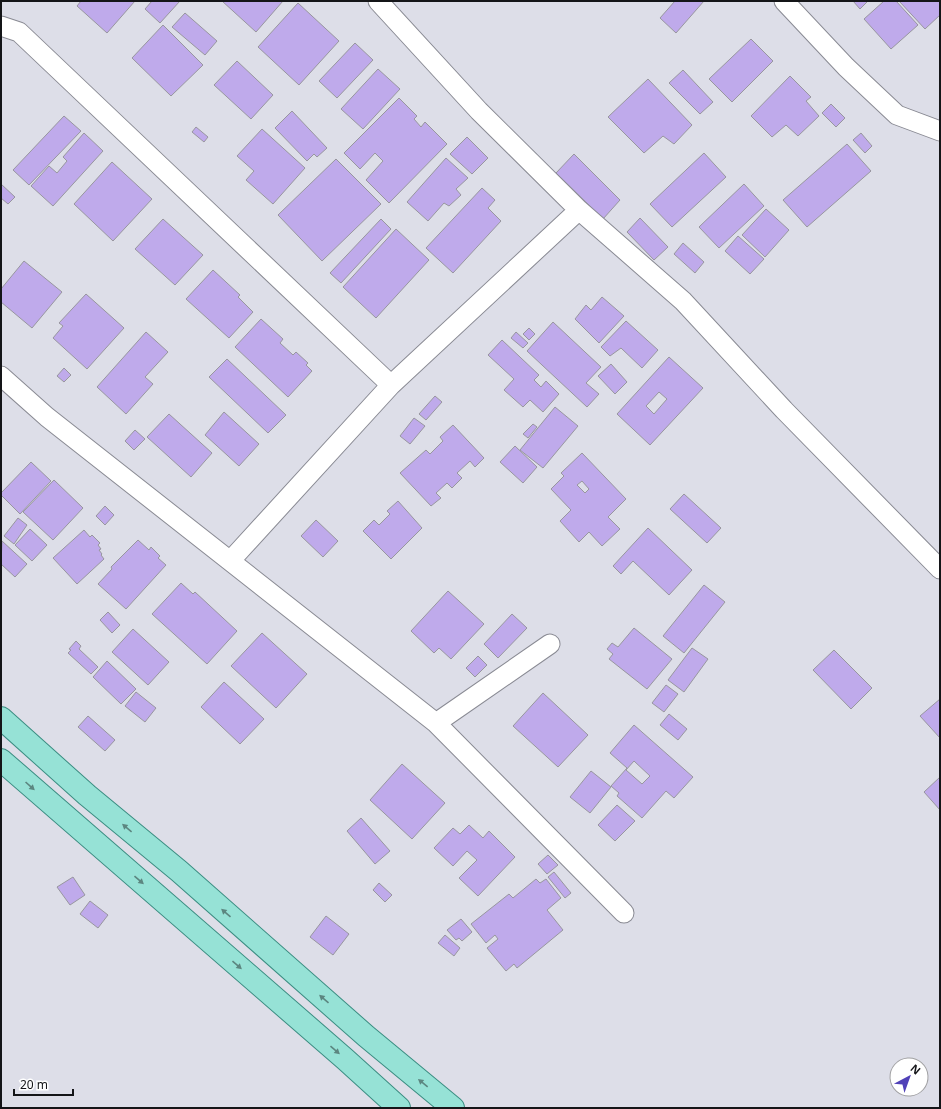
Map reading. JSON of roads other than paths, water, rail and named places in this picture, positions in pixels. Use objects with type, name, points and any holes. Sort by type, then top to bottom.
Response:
[{"type":"main road","points":[[1,718],[87,795],[179,871],[366,1036],[453,1108]]},
{"type":"main road","points":[[1,760],[345,1059],[399,1108]]},
{"type":"street","points":[[378,1],[479,111],[578,210],[684,301],[784,410],[940,569]]},
{"type":"street","points":[[784,1],[846,67],[897,115],[940,131]]},
{"type":"street","points":[[1,26],[19,32],[391,385]]},
{"type":"street","points":[[230,560],[391,385],[578,210]]},
{"type":"street","points":[[1,376],[47,417],[436,723],[624,913]]},
{"type":"street","points":[[436,723],[550,644]]}]
